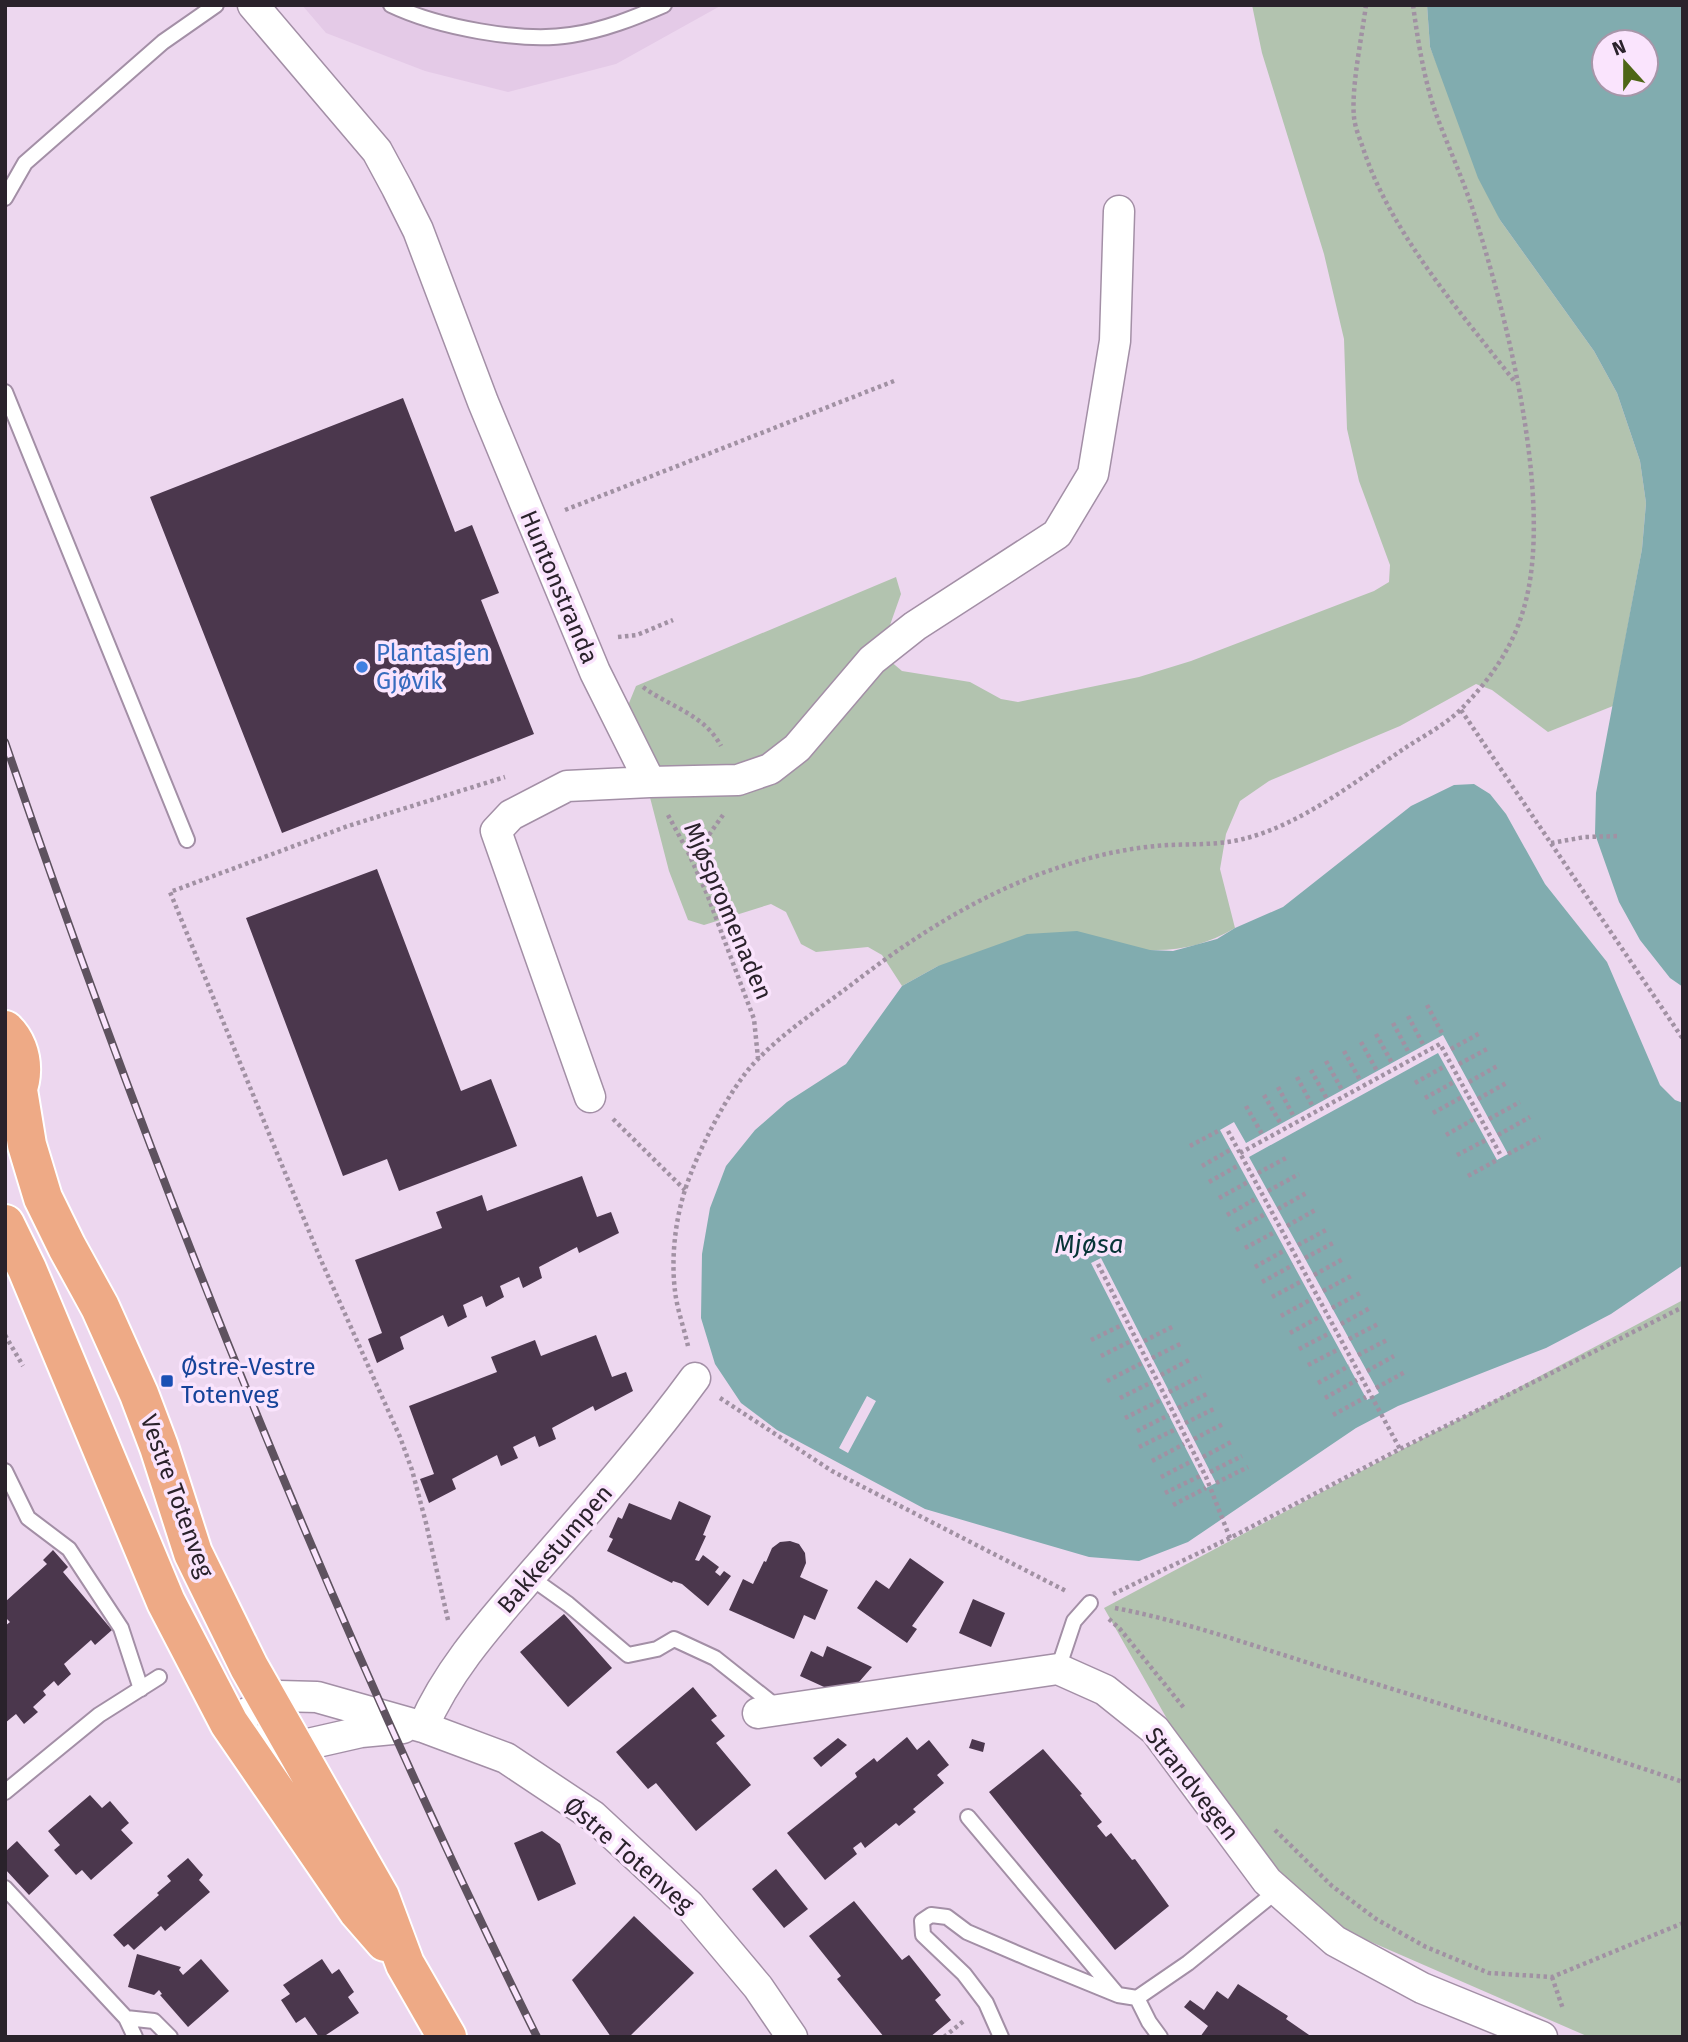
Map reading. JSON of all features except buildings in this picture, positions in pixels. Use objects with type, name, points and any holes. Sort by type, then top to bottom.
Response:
[{"type":"main road","name":"Vestre Totenveg","points":[[5,1030],[19,1052],[22,1071],[12,1100],[43,1198],[100,1307],[139,1394],[194,1553],[249,1667],[380,1897],[405,1964],[447,2037]]},
{"type":"main road","name":"Vestre Totenveg","points":[[5,1224],[27,1269],[166,1602],[233,1730],[358,1911],[405,1964]]},
{"type":"street","name":"Huntonstranda","points":[[253,5],[377,151],[397,188],[418,230],[484,402],[595,672],[650,782]]},
{"type":"street","points":[[590,1097],[496,831],[511,815],[567,786],[737,780],[770,769],[797,748],[872,660],[915,626],[1057,534],[1093,474],[1115,341],[1119,211]]},
{"type":"street","name":"Bakkestumpen","points":[[423,1727],[431,1707],[461,1658],[659,1428],[695,1378]]},
{"type":"street","points":[[768,1711],[1058,1669]]},
{"type":"street","name":"Strandvegen","points":[[1058,1669],[1105,1690],[1155,1730],[1267,1881],[1335,1941],[1422,1988],[1542,2037]]},
{"type":"street","name":"Østre Totenveg","points":[[233,1730],[279,1696],[317,1697],[423,1727],[506,1758],[593,1816],[689,1905],[758,1987],[792,2037]]},
{"type":"street","name":"Østre Totenveg","points":[[233,1730],[295,1747],[361,1732],[423,1727]]},
{"type":"lane","points":[[5,198],[25,163],[163,42],[216,5]]},
{"type":"lane","points":[[391,5],[467,29],[544,37],[572,35],[627,21],[664,5]]},
{"type":"lane","points":[[5,392],[187,840]]},
{"type":"lane","points":[[5,1471],[28,1518],[69,1549],[121,1628],[141,1689]]},
{"type":"lane","points":[[530,1577],[568,1604],[628,1655],[657,1649],[674,1639],[715,1658],[768,1711]]},
{"type":"lane","points":[[1058,1669],[1074,1621],[1090,1603]]},
{"type":"lane","points":[[5,1792],[99,1715],[159,1677]]},
{"type":"lane","points":[[968,1817],[1118,1995]]},
{"type":"lane","points":[[5,1888],[126,2018],[135,2037]]},
{"type":"lane","points":[[1001,2037],[986,2003],[964,1974],[923,1934],[922,1921],[931,1915],[947,1917],[967,1932],[1118,1995],[1138,1998],[1188,1964],[1278,1890]]},
{"type":"lane","points":[[1138,1998],[1160,2037]]},
{"type":"lane","points":[[126,2018],[154,2021],[170,2037]]},
{"type":"path","points":[[1366,5],[1356,76],[1354,118],[1369,165],[1387,204],[1422,259],[1518,385]]},
{"type":"path","points":[[1189,1714],[1120,1629],[1090,1603],[832,1471],[729,1405],[695,1378],[675,1290],[675,1238],[685,1190],[718,1117],[742,1077],[758,1058],[782,1037],[877,964],[946,919],[992,895],[1059,867],[1123,850],[1244,839],[1282,825],[1329,799],[1461,710],[1506,655],[1524,610],[1531,570],[1534,526],[1531,479],[1518,385],[1503,318],[1472,208],[1426,80],[1413,5]]},
{"type":"path","points":[[555,515],[894,381]]},
{"type":"path","points":[[1461,710],[1683,1039]]},
{"type":"path","points":[[461,1658],[453,1648],[426,1523],[400,1437],[320,1258],[170,892],[348,826],[513,775]]},
{"type":"path","name":"Mjøspromenaden","points":[[650,782],[686,846],[707,894],[754,1019],[758,1058]]},
{"type":"path","points":[[1551,843],[1585,837],[1620,836]]},
{"type":"path","points":[[1427,1005],[1443,1035]]},
{"type":"path","points":[[1408,1016],[1424,1046]]},
{"type":"path","points":[[1393,1023],[1409,1053]]},
{"type":"path","points":[[1451,1049],[1480,1033]]},
{"type":"path","points":[[1376,1034],[1392,1063]]},
{"type":"path","points":[[1361,1042],[1377,1071]]},
{"type":"path","points":[[1240,1153],[1440,1044],[1500,1154]]},
{"type":"path","points":[[1459,1064],[1489,1048]]},
{"type":"path","points":[[1344,1051],[1360,1080]]},
{"type":"path","points":[[1326,1060],[1342,1090]]},
{"type":"path","points":[[1469,1082],[1499,1065]]},
{"type":"path","points":[[1415,1083],[1445,1066]]},
{"type":"path","points":[[1311,1070],[1327,1099]]},
{"type":"path","points":[[1297,1077],[1312,1107]]},
{"type":"path","points":[[1425,1098],[1454,1082]]},
{"type":"path","points":[[1478,1099],[1508,1082]]},
{"type":"path","points":[[1278,1087],[1294,1117]]},
{"type":"path","points":[[1264,1095],[1281,1124]]},
{"type":"path","points":[[590,1097],[685,1190]]},
{"type":"path","points":[[1433,1113],[1462,1097]]},
{"type":"path","points":[[1489,1119],[1520,1102]]},
{"type":"path","points":[[1246,1106],[1262,1134]]},
{"type":"path","points":[[1498,1135],[1530,1117]]},
{"type":"path","points":[[1446,1135],[1474,1119]]},
{"type":"path","points":[[1190,1146],[1220,1130]]},
{"type":"path","points":[[1228,1131],[1368,1395],[1400,1449]]},
{"type":"path","points":[[1508,1154],[1539,1137]]},
{"type":"path","points":[[1457,1155],[1486,1140]]},
{"type":"path","points":[[1202,1166],[1230,1150]]},
{"type":"path","points":[[1258,1173],[1289,1157]]},
{"type":"path","points":[[1468,1176],[1497,1160]]},
{"type":"path","points":[[1209,1182],[1239,1165]]},
{"type":"path","points":[[1268,1191],[1299,1174]]},
{"type":"path","points":[[1219,1198],[1248,1182]]},
{"type":"path","points":[[1278,1209],[1308,1192]]},
{"type":"path","points":[[1227,1214],[1257,1198]]},
{"type":"path","points":[[1287,1226],[1317,1209]]},
{"type":"path","points":[[1237,1230],[1265,1214]]},
{"type":"path","points":[[1297,1245],[1328,1229]]},
{"type":"path","points":[[1245,1248],[1275,1232]]},
{"type":"path","points":[[1305,1258],[1335,1242]]},
{"type":"path","points":[[1255,1267],[1285,1250]]},
{"type":"path","points":[[1314,1275],[1343,1259]]},
{"type":"path","points":[[1098,1264],[1206,1477],[1207,1487],[1230,1538]]},
{"type":"path","points":[[1262,1282],[1293,1265]]},
{"type":"path","points":[[1323,1291],[1353,1275]]},
{"type":"path","points":[[1272,1297],[1302,1281]]},
{"type":"path","points":[[1332,1308],[1362,1292]]},
{"type":"path","points":[[1281,1316],[1312,1299]]},
{"type":"path","points":[[1090,1603],[1137,1585],[1683,1307]]},
{"type":"path","points":[[1341,1324],[1370,1308]]},
{"type":"path","points":[[1290,1333],[1321,1316]]},
{"type":"path","points":[[1349,1339],[1378,1324]]},
{"type":"path","points":[[1091,1340],[1122,1325]]},
{"type":"path","points":[[1143,1341],[1174,1326]]},
{"type":"path","points":[[1298,1349],[1330,1333]]},
{"type":"path","points":[[1358,1355],[1387,1340]]},
{"type":"path","points":[[1101,1356],[1131,1341]]},
{"type":"path","points":[[1152,1358],[1182,1343]]},
{"type":"path","points":[[1308,1365],[1339,1349]]},
{"type":"path","points":[[1367,1371],[1394,1356]]},
{"type":"path","points":[[1161,1375],[1191,1359]]},
{"type":"path","points":[[1107,1381],[1142,1363]]},
{"type":"path","points":[[1318,1383],[1349,1366]]},
{"type":"path","points":[[1376,1388],[1405,1372]]},
{"type":"path","points":[[1169,1392],[1201,1376]]},
{"type":"path","points":[[1325,1398],[1357,1380]]},
{"type":"path","points":[[1120,1398],[1152,1382]]},
{"type":"path","points":[[1178,1408],[1209,1393]]},
{"type":"path","points":[[1333,1415],[1368,1395]]},
{"type":"path","points":[[1125,1418],[1161,1400]]},
{"type":"path","points":[[1185,1423],[1216,1408]]},
{"type":"path","points":[[1137,1431],[1169,1415]]},
{"type":"path","points":[[1194,1439],[1225,1423]]},
{"type":"path","points":[[1139,1447],[1176,1429]]},
{"type":"path","points":[[1203,1457],[1233,1441]]},
{"type":"path","points":[[1152,1461],[1184,1444]]},
{"type":"path","points":[[1210,1472],[1242,1456]]},
{"type":"path","points":[[1161,1477],[1192,1461]]},
{"type":"path","points":[[1216,1483],[1248,1467]]},
{"type":"path","points":[[1166,1493],[1200,1476]]},
{"type":"path","points":[[1173,1505],[1207,1487]]},
{"type":"path","points":[[1090,1603],[1146,1614],[1244,1642],[1599,1753],[1683,1783]]},
{"type":"path","points":[[1274,1829],[1332,1886],[1376,1919],[1426,1947],[1489,1973],[1552,1977],[1683,1923]]},
{"type":"shaded area","points":[[302,5],[722,5],[616,64],[508,92],[425,71],[326,33]]},
{"type":"shaded area","points":[[1252,5],[1427,5],[1430,47],[1500,220],[1594,351],[1617,393],[1640,461],[1646,503],[1642,549],[1613,706],[1548,732],[1492,690],[1476,684],[1400,726],[1269,781],[1240,801],[1226,834],[1220,869],[1235,928],[1194,945],[1173,949],[938,966],[902,986],[882,955],[868,947],[816,952],[801,944],[786,912],[771,904],[704,925],[688,920],[669,871],[630,720],[629,703],[636,686],[896,577],[901,594],[884,642],[889,660],[902,671],[970,682],[1001,699],[1018,702],[1139,677],[1191,661],[1374,591],[1389,582],[1390,565],[1359,481],[1347,429],[1344,339],[1324,254],[1262,53]]},
{"type":"shaded area","points":[[1683,1300],[1683,2037],[1589,2037],[1339,1928],[1229,1828],[1104,1608]]},
{"type":"water","points":[[1427,5],[1683,5],[1683,987],[1670,978],[1640,940],[1619,902],[1595,834],[1596,793],[1642,549],[1646,503],[1640,461],[1617,393],[1594,351],[1500,220],[1478,178],[1430,47]]},
{"type":"water","name":"Mjøsa","points":[[1474,784],[1490,794],[1506,814],[1545,884],[1607,962],[1660,1085],[1675,1100],[1683,1103],[1683,1265],[1611,1314],[1546,1348],[1398,1406],[1356,1428],[1188,1542],[1139,1561],[1089,1557],[925,1509],[777,1430],[741,1403],[715,1364],[701,1318],[702,1254],[710,1208],[726,1166],[755,1130],[787,1102],[846,1064],[902,986],[938,966],[1027,934],[1077,931],[1150,950],[1173,951],[1217,939],[1283,907],[1411,806],[1454,785]]},
{"type":"pier","points":[[1443,1035],[1508,1154],[1497,1160],[1438,1053],[1249,1157],[1379,1393],[1367,1400],[1220,1130],[1234,1122],[1246,1143]]},
{"type":"pier","points":[[1101,1258],[1216,1483],[1206,1488],[1091,1263]]},
{"type":"pier","points":[[867,1396],[876,1401],[848,1453],[839,1448]]},
{"type":"railway","points":[[5,742],[123,1072],[250,1398],[388,1720],[537,2037]]},
{"type":"place","name":"Plantasjen Gjøvik","points":[[362,667]]},
{"type":"place","name":"Østre-Vestre Totenveg","points":[[167,1381]]}]
